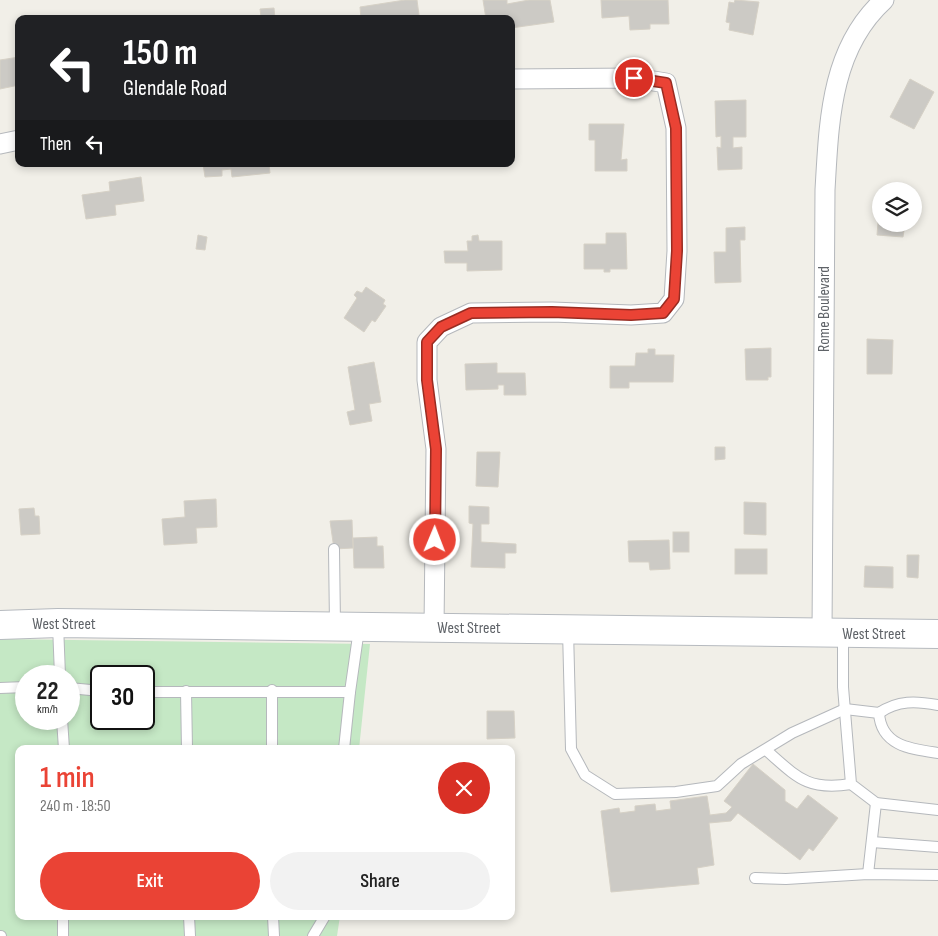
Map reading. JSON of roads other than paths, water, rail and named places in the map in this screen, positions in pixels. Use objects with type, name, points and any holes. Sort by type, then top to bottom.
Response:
[{"type":"main road","name":"West Street","points":[[0,625],[58,624],[938,634]]},
{"type":"street","name":"Rome Boulevard","points":[[833,633],[825,199],[828,133],[834,88],[849,45],[872,10],[884,0]]},
{"type":"street","points":[[434,628],[436,449],[427,380],[427,342],[441,327],[471,313],[552,312],[631,315],[663,313],[674,299],[677,251],[676,128],[666,83],[634,78],[515,79]]},
{"type":"street","points":[[0,144],[15,141]]},
{"type":"lane","points":[[334,549],[347,628],[350,692],[344,745]]},
{"type":"lane","points":[[58,624],[60,665]]},
{"type":"lane","points":[[568,629],[571,749],[585,775],[615,794],[676,792],[717,786],[741,764],[792,733],[845,709],[879,713],[892,704],[915,701],[938,705]]},
{"type":"lane","points":[[833,633],[845,709],[851,784],[876,804],[938,810]]},
{"type":"lane","points":[[0,688],[15,688]]},
{"type":"lane","points":[[155,692],[272,690],[350,692]]},
{"type":"lane","points":[[272,690],[272,745]]},
{"type":"lane","points":[[186,691],[187,745]]},
{"type":"lane","points":[[879,713],[880,727],[887,736],[910,749],[938,753]]},
{"type":"lane","points":[[63,730],[64,745]]},
{"type":"lane","points":[[766,750],[795,776],[812,784],[830,788],[851,784]]},
{"type":"lane","points":[[868,874],[876,804]]},
{"type":"lane","points":[[872,842],[938,846]]},
{"type":"lane","points":[[756,878],[786,879],[868,874],[938,875]]},
{"type":"lane","points":[[62,936],[63,920]]},
{"type":"lane","points":[[189,920],[190,936]]},
{"type":"lane","points":[[273,920],[274,936]]},
{"type":"lane","points":[[313,936],[322,920]]}]
